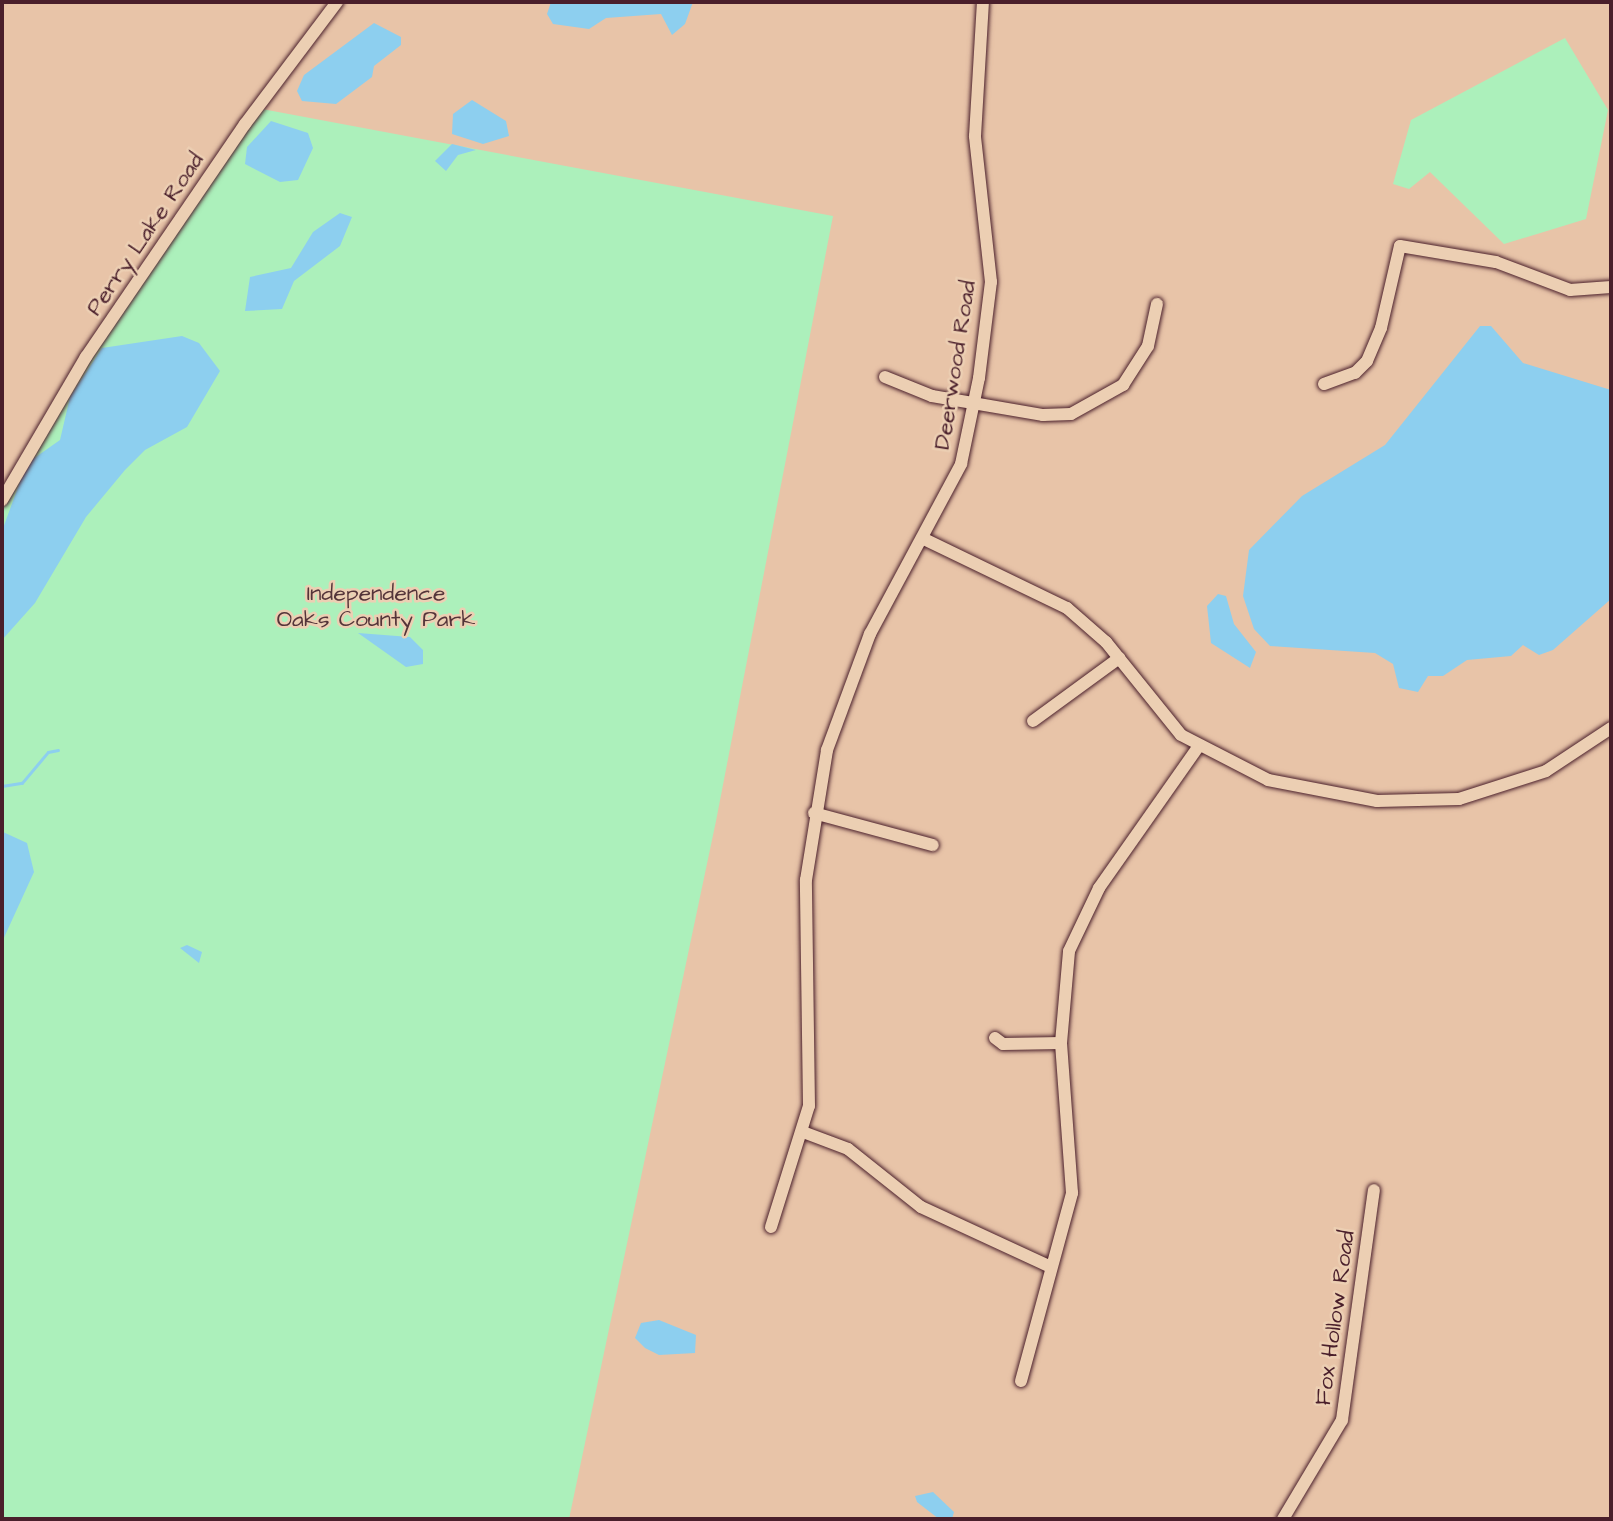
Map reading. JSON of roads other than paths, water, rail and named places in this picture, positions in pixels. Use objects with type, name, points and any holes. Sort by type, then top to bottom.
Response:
[{"type":"street","name":"Perry Lake Road","points":[[2,500],[86,356],[281,73],[337,2]]},
{"type":"street","name":"Deerwood Road","points":[[803,1132],[809,1106],[806,880],[814,813],[850,680],[961,464],[974,404],[991,282],[975,149],[983,2]]},
{"type":"street","points":[[1324,384],[1355,373],[1367,361],[1381,328],[1400,246],[1496,262],[1570,290],[1611,287]]},
{"type":"street","points":[[885,377],[905,390],[1056,416],[1108,399],[1141,361],[1157,304]]},
{"type":"street","points":[[924,539],[1067,608],[1119,658],[1156,709],[1198,747],[1268,780],[1355,798],[1431,802],[1523,781],[1611,728]]},
{"type":"street","points":[[1033,721],[1119,658]]},
{"type":"street","points":[[1021,1381],[1072,1193],[1061,1043],[1062,992],[1078,927],[1198,747]]},
{"type":"street","points":[[814,813],[933,845]]},
{"type":"street","points":[[995,1038],[1003,1044],[1061,1043]]},
{"type":"street","points":[[771,1227],[803,1132],[848,1149],[921,1207],[962,1230],[1051,1267]]},
{"type":"street","name":"Fox Hollow Road","points":[[1283,1519],[1342,1420],[1374,1190]]},
{"type":"water","points":[[551,2],[693,2],[685,24],[672,35],[661,14],[606,18],[589,29],[553,24],[547,14]]},
{"type":"water","points":[[374,23],[401,37],[401,45],[374,66],[372,77],[336,104],[302,101],[297,91],[304,75]]},
{"type":"water","points":[[472,100],[506,121],[509,136],[483,144],[452,134],[453,114]]},
{"type":"water","points":[[271,121],[308,133],[313,148],[298,180],[280,182],[245,164],[247,147]]},
{"type":"water","points":[[452,144],[476,150],[458,155],[446,171],[435,161]]},
{"type":"water","points":[[340,213],[352,217],[340,246],[294,281],[282,309],[245,311],[250,277],[291,268],[313,232]]},
{"type":"water","points":[[1480,326],[1491,326],[1523,363],[1611,390],[1611,599],[1553,650],[1539,655],[1523,645],[1511,656],[1467,660],[1443,676],[1428,676],[1418,692],[1399,688],[1393,664],[1375,653],[1270,646],[1254,629],[1243,596],[1249,550],[1302,496],[1385,445]]},
{"type":"water","points":[[182,336],[199,343],[220,371],[187,427],[145,450],[125,470],[86,517],[35,603],[2,640],[2,531],[21,479],[33,459],[60,440],[70,397],[102,348]]},
{"type":"water","points":[[1218,594],[1226,596],[1234,624],[1256,652],[1250,668],[1211,643],[1207,606]]},
{"type":"water","points":[[358,633],[410,637],[423,650],[423,664],[406,667]]},
{"type":"water","points":[[3,832],[27,843],[34,872],[2,942]]},
{"type":"water","points":[[187,945],[202,952],[199,963],[180,948]]},
{"type":"water","points":[[659,1320],[696,1335],[695,1353],[659,1355],[645,1348],[635,1338],[641,1323]]},
{"type":"water","points":[[933,1492],[954,1512],[952,1519],[939,1519],[917,1502],[915,1496]]},
{"type":"waterway","points":[[2,786],[22,783],[48,752],[58,750]]},
{"type":"park label","name":"Independence Oaks County Park","points":[[376,606]]}]
